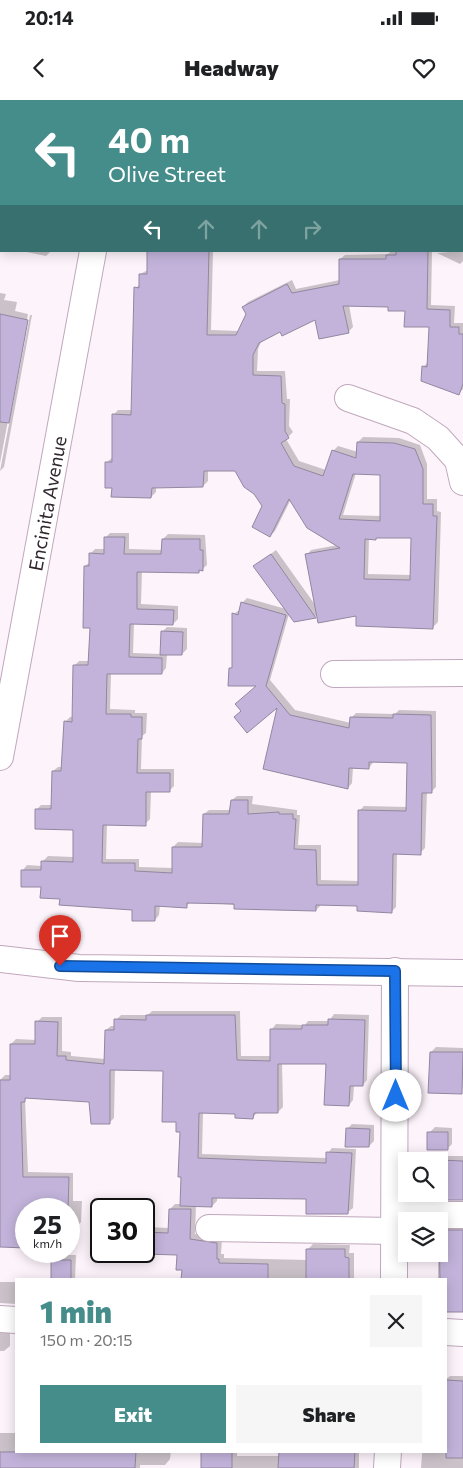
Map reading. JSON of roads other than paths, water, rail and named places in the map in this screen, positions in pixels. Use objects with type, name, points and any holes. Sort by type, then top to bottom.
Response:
[{"type":"street","name":"Encinita Avenue","points":[[0,757],[5,703],[93,252]]},
{"type":"street","points":[[348,398],[413,421],[438,438],[458,460],[463,482]]},
{"type":"street","points":[[334,674],[463,673]]},
{"type":"street","points":[[0,959],[79,968],[463,973]]},
{"type":"street","points":[[394,1278],[396,1223],[395,971]]},
{"type":"street","points":[[209,1228],[396,1223],[463,1215]]},
{"type":"street","points":[[0,1319],[15,1320]]},
{"type":"street","points":[[447,1332],[463,1333]]},
{"type":"street","points":[[387,1468],[388,1453]]}]
